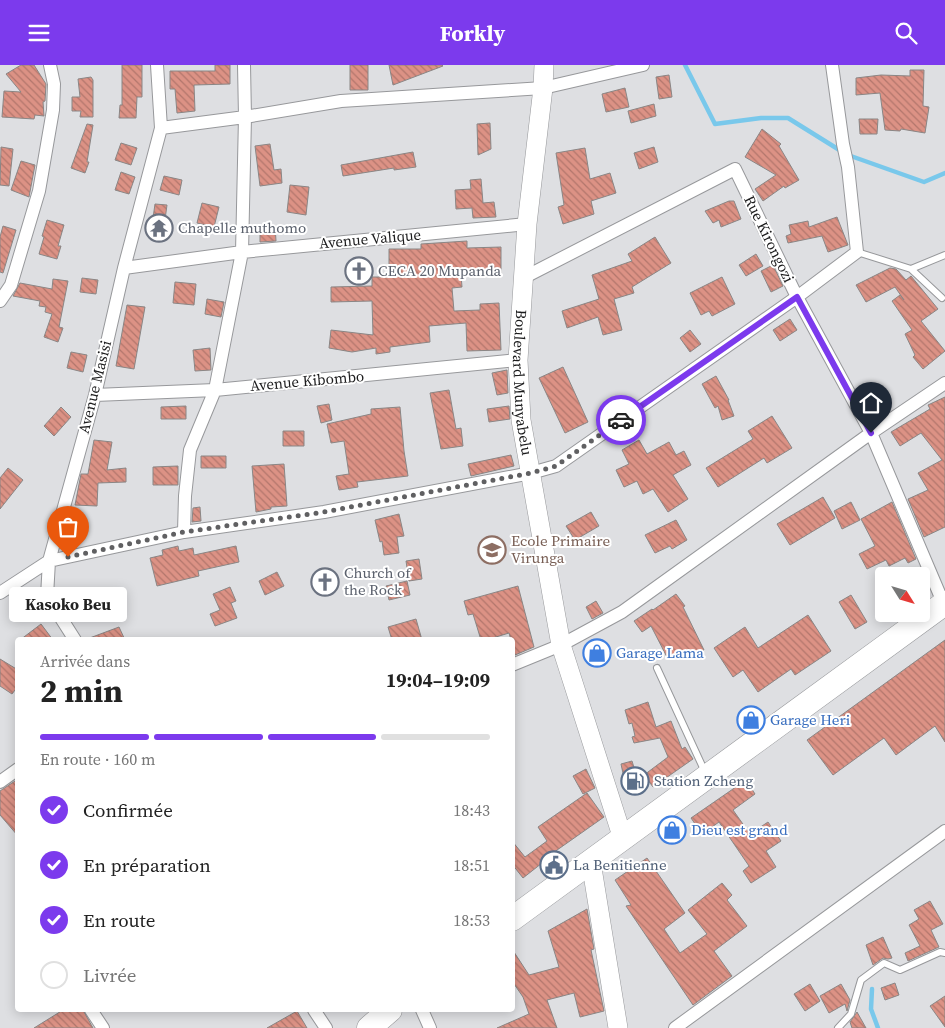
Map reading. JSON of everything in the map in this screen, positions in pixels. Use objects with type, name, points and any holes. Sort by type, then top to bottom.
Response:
[{"type":"highway","points":[[515,917],[945,605]]},
{"type":"highway","points":[[369,1028],[388,1012]]},
{"type":"street","points":[[0,301],[10,285],[39,191],[53,110],[54,84],[50,65]]},
{"type":"street","name":"Avenue Masisi","points":[[73,637],[47,596],[49,561],[95,395],[124,268],[160,128],[157,65]]},
{"type":"street","points":[[184,532],[185,496],[190,450],[215,389],[242,252],[245,117],[244,65]]},
{"type":"street","name":"Boulevard Munyabelu","points":[[544,65],[526,224],[518,361],[521,420],[561,645],[623,839]]},
{"type":"street","points":[[160,128],[245,117],[341,101],[543,87],[644,65]]},
{"type":"street","points":[[0,593],[49,561],[184,532],[324,512],[531,473],[556,466],[797,297],[857,252],[848,167],[832,65]]},
{"type":"street","name":"Rue Kirongozi","points":[[523,278],[735,169],[797,297],[871,433],[945,605]]},
{"type":"street","name":"Avenue Valique","points":[[124,268],[242,252],[526,224]]},
{"type":"street","name":"Avenue Kibombo","points":[[95,395],[215,389],[518,361]]},
{"type":"street","points":[[515,664],[561,645],[622,612],[871,433],[945,383]]},
{"type":"street","points":[[0,782],[15,771]]},
{"type":"street","points":[[675,1028],[945,831]]},
{"type":"street","points":[[591,861],[618,1028]]},
{"type":"street","points":[[92,1012],[103,1028]]},
{"type":"street","points":[[315,1012],[326,1028]]},
{"type":"street","points":[[423,1012],[430,1028]]},
{"type":"lane","points":[[857,252],[911,269],[942,298]]},
{"type":"lane","points":[[911,269],[945,255]]},
{"type":"lane","points":[[657,668],[707,778]]},
{"type":"lane","points":[[838,1028],[851,1015],[861,980],[884,963],[900,969],[940,952],[945,953]]},
{"type":"building","points":[[21,65],[34,65],[46,84],[45,101],[43,102],[44,116],[35,115],[34,119],[2,117],[4,91],[21,92],[6,74]]},
{"type":"building","points":[[122,65],[142,65],[142,97],[137,97],[136,118],[119,118],[120,105],[122,105]]},
{"type":"building","points":[[215,65],[230,65],[230,84],[194,85],[195,111],[177,113],[175,89],[170,89],[170,71],[215,71]]},
{"type":"building","points":[[350,65],[368,65],[368,90],[350,90]]},
{"type":"building","points":[[389,65],[442,65],[443,66],[393,85]]},
{"type":"building","points":[[910,70],[924,70],[923,106],[929,107],[925,133],[901,129],[900,131],[885,130],[880,93],[856,95],[856,78],[881,75],[910,76]]},
{"type":"building","points":[[669,75],[672,97],[659,99],[656,77]]},
{"type":"building","points":[[91,77],[93,80],[93,117],[80,117],[81,111],[72,111],[72,97],[80,97],[78,79]]},
{"type":"building","points":[[625,88],[629,107],[606,112],[602,94]]},
{"type":"building","points":[[654,104],[656,116],[631,123],[628,111]]},
{"type":"building","points":[[859,119],[878,119],[877,134],[860,134]]},
{"type":"building","points":[[490,123],[491,149],[478,155],[477,124]]},
{"type":"building","points":[[87,124],[93,125],[87,162],[89,162],[85,173],[71,168]]},
{"type":"building","points":[[762,129],[781,144],[779,146],[799,180],[785,188],[784,186],[763,201],[755,189],[776,175],[745,157]]},
{"type":"building","points":[[121,143],[137,148],[131,165],[115,160]]},
{"type":"building","points":[[270,144],[274,170],[281,169],[282,183],[260,186],[255,146]]},
{"type":"building","points":[[1,147],[13,149],[9,186],[0,185]]},
{"type":"building","points":[[654,147],[658,162],[639,169],[634,153]]},
{"type":"building","points":[[585,148],[590,179],[610,173],[616,193],[591,201],[594,214],[563,224],[558,207],[564,205],[556,153]]},
{"type":"building","points":[[413,152],[416,167],[394,170],[394,168],[343,176],[341,165]]},
{"type":"building","points":[[21,161],[35,165],[29,197],[11,190]]},
{"type":"building","points":[[121,172],[135,177],[129,194],[115,190]]},
{"type":"building","points":[[164,176],[182,180],[179,195],[160,190]]},
{"type":"building","points":[[481,179],[483,203],[494,202],[496,217],[473,218],[472,208],[456,209],[455,190],[471,189],[470,180]]},
{"type":"building","points":[[290,185],[309,187],[306,215],[287,212]]},
{"type":"building","points":[[729,201],[734,201],[741,219],[721,227],[719,220],[713,223],[705,211]]},
{"type":"building","points":[[202,203],[219,207],[214,227],[197,223]]},
{"type":"building","points":[[155,204],[167,205],[164,227],[152,225]]},
{"type":"building","points":[[837,217],[848,245],[828,252],[822,236],[788,243],[786,236],[791,234],[789,225],[808,221],[809,227]]},
{"type":"building","points":[[47,220],[64,225],[58,246],[61,246],[57,259],[39,254]]},
{"type":"building","points":[[260,225],[275,225],[276,241],[260,242]]},
{"type":"building","points":[[3,226],[16,230],[3,273],[0,272],[0,237]]},
{"type":"building","points":[[655,237],[671,263],[632,287],[634,293],[614,299],[622,330],[603,335],[598,317],[567,328],[562,311],[599,299],[592,275],[632,261],[628,254]]},
{"type":"building","points":[[467,241],[467,248],[501,247],[501,273],[461,275],[462,287],[452,288],[454,311],[480,310],[480,304],[499,303],[501,350],[467,351],[466,323],[429,326],[430,342],[390,347],[390,352],[376,354],[376,348],[352,352],[329,348],[331,330],[373,335],[372,301],[331,302],[331,287],[372,286],[372,277],[389,277],[389,249],[421,249],[421,244]]},
{"type":"building","points":[[756,254],[763,266],[746,276],[739,265]]},
{"type":"building","points":[[773,265],[783,286],[771,292],[761,271]]},
{"type":"building","points":[[890,268],[896,269],[906,280],[911,276],[938,309],[921,321],[945,351],[923,369],[913,357],[915,355],[905,334],[912,330],[892,301],[900,295],[904,300],[895,287],[866,302],[856,285]]},
{"type":"building","points":[[722,277],[735,304],[712,316],[709,311],[701,315],[690,293]]},
{"type":"building","points":[[82,278],[98,280],[96,294],[80,292]]},
{"type":"building","points":[[53,279],[68,281],[59,327],[63,328],[58,342],[44,337],[52,314],[45,312],[46,307],[39,306],[40,301],[13,296],[20,283],[52,289]]},
{"type":"building","points":[[175,282],[196,284],[194,305],[173,303]]},
{"type":"building","points":[[207,299],[224,302],[221,317],[205,314]]},
{"type":"building","points":[[127,305],[145,307],[134,369],[116,366]]},
{"type":"building","points":[[790,319],[797,330],[780,341],[773,330]]},
{"type":"building","points":[[690,330],[701,344],[690,352],[680,338]]},
{"type":"building","points":[[210,348],[211,370],[195,371],[193,350]]},
{"type":"building","points":[[71,352],[87,355],[83,372],[67,368]]},
{"type":"building","points":[[563,367],[588,422],[565,433],[539,378]]},
{"type":"building","points":[[507,370],[508,393],[497,395],[492,373]]},
{"type":"building","points":[[716,376],[729,400],[734,416],[722,420],[718,406],[715,408],[702,384]]},
{"type":"building","points":[[449,390],[456,429],[461,428],[463,446],[441,449],[430,393]]},
{"type":"building","points":[[945,397],[945,527],[924,537],[908,499],[928,490],[918,473],[942,460],[921,433],[900,446],[891,432],[930,409],[928,405]]},
{"type":"building","points":[[329,404],[332,420],[321,423],[317,406]]},
{"type":"building","points":[[186,406],[186,419],[161,419],[161,407]]},
{"type":"building","points":[[509,406],[510,419],[489,422],[487,409]]},
{"type":"building","points":[[61,407],[71,417],[54,436],[44,426]]},
{"type":"building","points":[[400,407],[408,476],[357,482],[358,487],[339,490],[336,476],[349,474],[344,441],[331,443],[327,424],[371,414],[371,409]]},
{"type":"building","points":[[772,416],[792,448],[767,463],[764,458],[718,487],[706,468],[753,439],[748,431]]},
{"type":"building","points":[[283,431],[304,431],[304,446],[283,446]]},
{"type":"building","points":[[94,440],[112,442],[107,470],[126,468],[126,482],[98,483],[97,506],[75,505],[81,474],[88,474]]},
{"type":"building","points":[[639,440],[647,454],[669,442],[676,455],[684,451],[691,465],[673,475],[688,499],[668,512],[653,489],[643,494],[637,481],[624,487],[616,470],[629,464],[622,450]]},
{"type":"building","points":[[511,455],[514,466],[471,476],[468,464]]},
{"type":"building","points":[[201,456],[226,456],[226,468],[201,468]]},
{"type":"building","points":[[284,464],[287,506],[271,507],[271,509],[256,512],[252,466]]},
{"type":"building","points":[[178,466],[178,485],[153,485],[153,467]]},
{"type":"building","points":[[8,468],[23,480],[0,509],[0,478]]},
{"type":"building","points":[[823,497],[835,518],[790,545],[777,524]]},
{"type":"building","points":[[851,502],[860,520],[842,529],[834,511]]},
{"type":"building","points":[[892,502],[916,559],[908,563],[905,558],[889,566],[886,560],[867,569],[859,554],[875,546],[861,519]]},
{"type":"building","points":[[200,507],[201,521],[192,522],[193,508]]},
{"type":"building","points":[[591,512],[599,526],[575,540],[566,526]]},
{"type":"building","points":[[399,514],[404,536],[397,537],[399,553],[384,555],[382,541],[380,542],[375,520]]},
{"type":"building","points":[[676,520],[687,540],[672,549],[670,546],[655,553],[645,535]]},
{"type":"building","points":[[178,546],[179,551],[193,548],[194,555],[236,546],[239,562],[198,571],[199,576],[157,586],[150,558],[163,555],[162,550]]},
{"type":"building","points":[[419,559],[422,579],[409,581],[406,561]]},
{"type":"building","points":[[277,572],[284,586],[265,595],[259,581]]},
{"type":"building","points":[[407,581],[410,595],[389,600],[386,586]]},
{"type":"building","points":[[518,586],[534,647],[515,655],[515,637],[510,637],[509,633],[496,637],[480,637],[473,614],[468,615],[464,601]]},
{"type":"building","points":[[230,587],[236,601],[231,603],[237,618],[215,626],[210,614],[220,610],[213,594]]},
{"type":"building","points":[[676,594],[685,606],[683,607],[704,650],[689,658],[685,651],[668,659],[651,626],[642,632],[634,621]]},
{"type":"building","points":[[851,595],[867,622],[855,629],[839,602]]},
{"type":"building","points":[[596,601],[603,613],[592,619],[586,607]]},
{"type":"building","points":[[808,615],[831,651],[795,675],[791,669],[758,692],[743,670],[733,677],[714,648],[745,627],[758,648]]},
{"type":"building","points":[[416,619],[421,637],[391,637],[388,627]]},
{"type":"building","points":[[41,624],[51,637],[24,637]]},
{"type":"building","points":[[119,627],[124,637],[92,637]]},
{"type":"building","points":[[945,640],[945,742],[935,726],[896,755],[884,738],[833,775],[807,740]]},
{"type":"building","points":[[0,659],[15,668],[15,690],[12,694],[0,686]]},
{"type":"building","points":[[648,702],[656,727],[671,721],[682,749],[685,747],[693,759],[653,787],[644,775],[668,757],[660,738],[634,743],[632,737],[635,736],[632,723],[629,724],[625,710]]},
{"type":"building","points":[[632,761],[636,774],[624,778],[621,764]]},
{"type":"building","points":[[586,769],[595,788],[583,794],[573,776]]},
{"type":"building","points":[[746,780],[755,794],[733,810],[750,834],[768,822],[781,841],[766,851],[776,867],[751,883],[743,871],[749,866],[719,822],[702,834],[691,818]]},
{"type":"building","points":[[15,781],[15,832],[0,815],[0,791]]},
{"type":"building","points":[[587,793],[604,817],[550,855],[523,878],[515,868],[515,845],[525,857],[547,841],[538,827]]},
{"type":"building","points":[[647,858],[685,913],[664,929],[680,953],[707,934],[688,910],[722,883],[732,895],[727,900],[747,926],[714,951],[732,976],[693,1005],[626,906],[631,905],[615,880]]},
{"type":"building","points":[[930,901],[943,924],[931,930],[939,947],[908,961],[905,953],[920,946],[909,925],[919,919],[914,910]]},
{"type":"building","points":[[587,909],[594,949],[591,950],[604,1011],[580,1017],[574,993],[547,1000],[557,1028],[497,1028],[529,1014],[523,997],[515,985],[515,954],[529,975],[559,967],[548,931]]},
{"type":"building","points":[[883,937],[892,958],[883,958],[873,965],[866,945]]},
{"type":"building","points":[[895,983],[899,995],[885,1000],[881,988]]},
{"type":"building","points":[[810,984],[820,1001],[805,1011],[794,994]]},
{"type":"building","points":[[841,984],[850,1000],[847,1011],[845,1004],[829,1013],[820,996]]},
{"type":"building","points":[[945,996],[945,1027],[930,1006]]},
{"type":"building","points":[[60,1012],[84,1012],[93,1028],[34,1028]]},
{"type":"building","points":[[298,1012],[307,1028],[267,1028]]},
{"type":"building","points":[[857,1012],[866,1028],[852,1028],[850,1022]]},
{"type":"waterway","points":[[685,65],[715,124],[761,118],[788,118],[841,151]]},
{"type":"waterway","points":[[848,155],[924,182],[945,173]]},
{"type":"waterway","points":[[872,989],[871,1009],[878,1028]]},
{"type":"way so far","points":[[68,557],[184,532],[324,512],[531,473],[556,466],[621,420]]},
{"type":"place","name":"Chapelle muthomo","points":[[159,228]]},
{"type":"place","name":"CECA 20 Mupanda","points":[[359,271]]},
{"type":"place","name":"Ecole Primaire Virunga","points":[[492,550]]},
{"type":"place","name":"Kasoko Beu","points":[[68,557]]},
{"type":"place","name":"Church of the Rock","points":[[325,582]]},
{"type":"place","name":"Garage Lama","points":[[597,653]]},
{"type":"place","name":"Garage Heri","points":[[751,720]]},
{"type":"place","name":"Station Zcheng","points":[[635,781]]},
{"type":"place","name":"Dieu est grand","points":[[672,830]]},
{"type":"place","name":"La Benitienne","points":[[554,865]]},
{"type":"route","points":[[621,420],[797,297],[871,433]]}]
